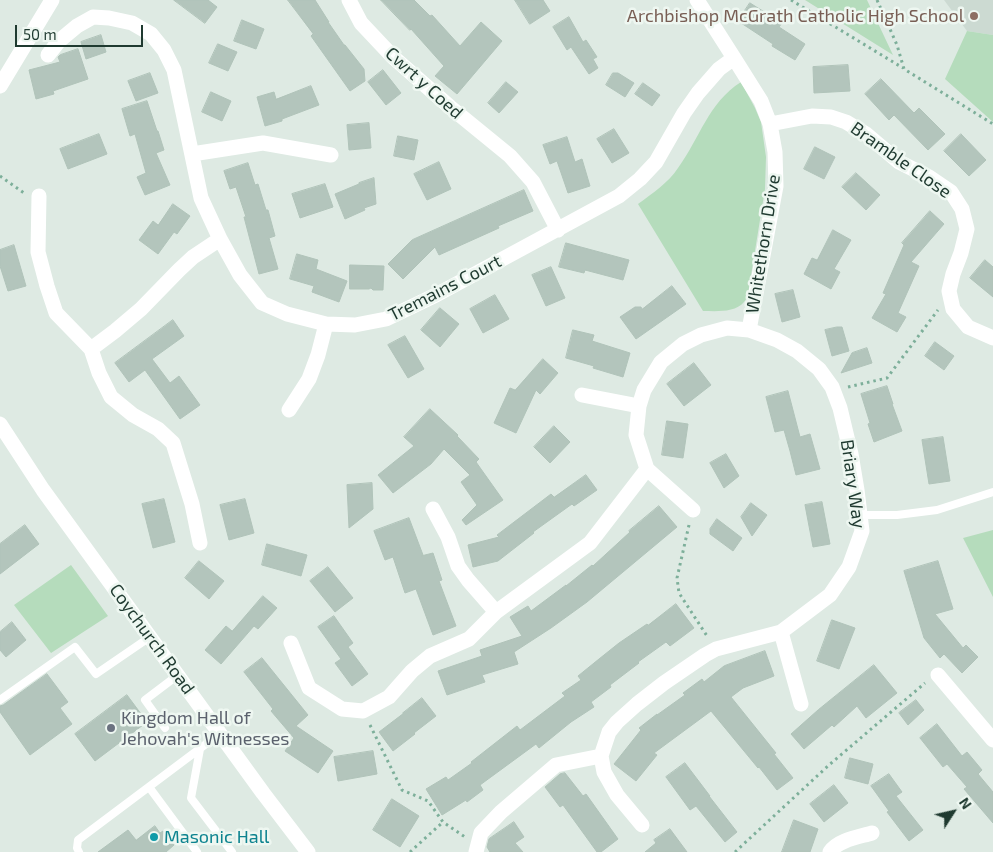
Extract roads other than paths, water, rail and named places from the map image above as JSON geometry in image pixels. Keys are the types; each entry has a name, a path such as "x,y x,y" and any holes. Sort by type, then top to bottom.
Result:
{"street":[{"path":"0,86 52,0"},
{"name":"Cwrt y Coed","path":"349,0 361,23 393,57 510,156 533,182 558,230"},
{"name":"Whitethorn Drive","path":"697,0 761,101 770,124 775,152 776,186 749,330"},
{"name":"Tremains Court","path":"48,55 59,41 77,26 92,17 109,18 132,23 151,34 164,50 174,70 201,198 220,239 240,275 262,303 286,314 326,324 355,324 386,319 436,295 619,196 640,179 656,162 684,113 698,93 719,70 734,58"},
{"name":"Bramble Close","path":"770,124 812,116 831,117 846,122 866,134 899,162 929,177 951,192 962,209 966,229 961,253 949,291 953,309 968,327 993,338"},
{"path":"192,154 263,143 331,155"},
{"path":"39,196 38,252 56,313 91,349 99,374 111,397 133,415 158,429 173,443 192,504 200,543"},
{"path":"91,349 141,309 193,258 220,239"},
{"path":"288,410 310,379 326,324"},
{"name":"Briary Way","path":"601,756 609,732 617,722 664,683 716,649 781,632 830,595 849,567 862,531 856,481 846,428 834,390 819,370 797,351 777,340 749,330 727,328 701,335 683,344 661,362 644,390 638,406 636,435 647,468"},
{"path":"582,395 638,406"},
{"name":"Coychurch Road","path":"0,424 43,490 308,852"},
{"path":"290,643 309,688 342,709 363,711 389,696 430,656 469,639 496,612 590,543 647,468 693,510"},
{"path":"432,509 448,536 458,566 496,612"},
{"path":"781,632 801,704"},
{"path":"938,675 993,740"},
{"path":"477,847 481,833 501,812 556,765 601,756 604,772 617,795 642,825"},
{"path":"830,852 833,848 844,842 872,833"}],"lane":[{"path":"860,515 897,515 937,510 993,492"},
{"path":"0,700 76,648 96,674 150,637"},
{"path":"165,728 145,700 178,675"},
{"path":"79,852 77,848 78,840 200,749 206,744 216,728"},
{"path":"200,749 191,798 232,852"},
{"path":"149,787 197,852"}],"place":[{"name":"Archbishop McGrath Catholic High School","path":"974,16"},
{"name":"Kingdom Hall of Jehovah's Witnesses","path":"111,728"},
{"name":"Masonic Hall","path":"154,837"}]}
